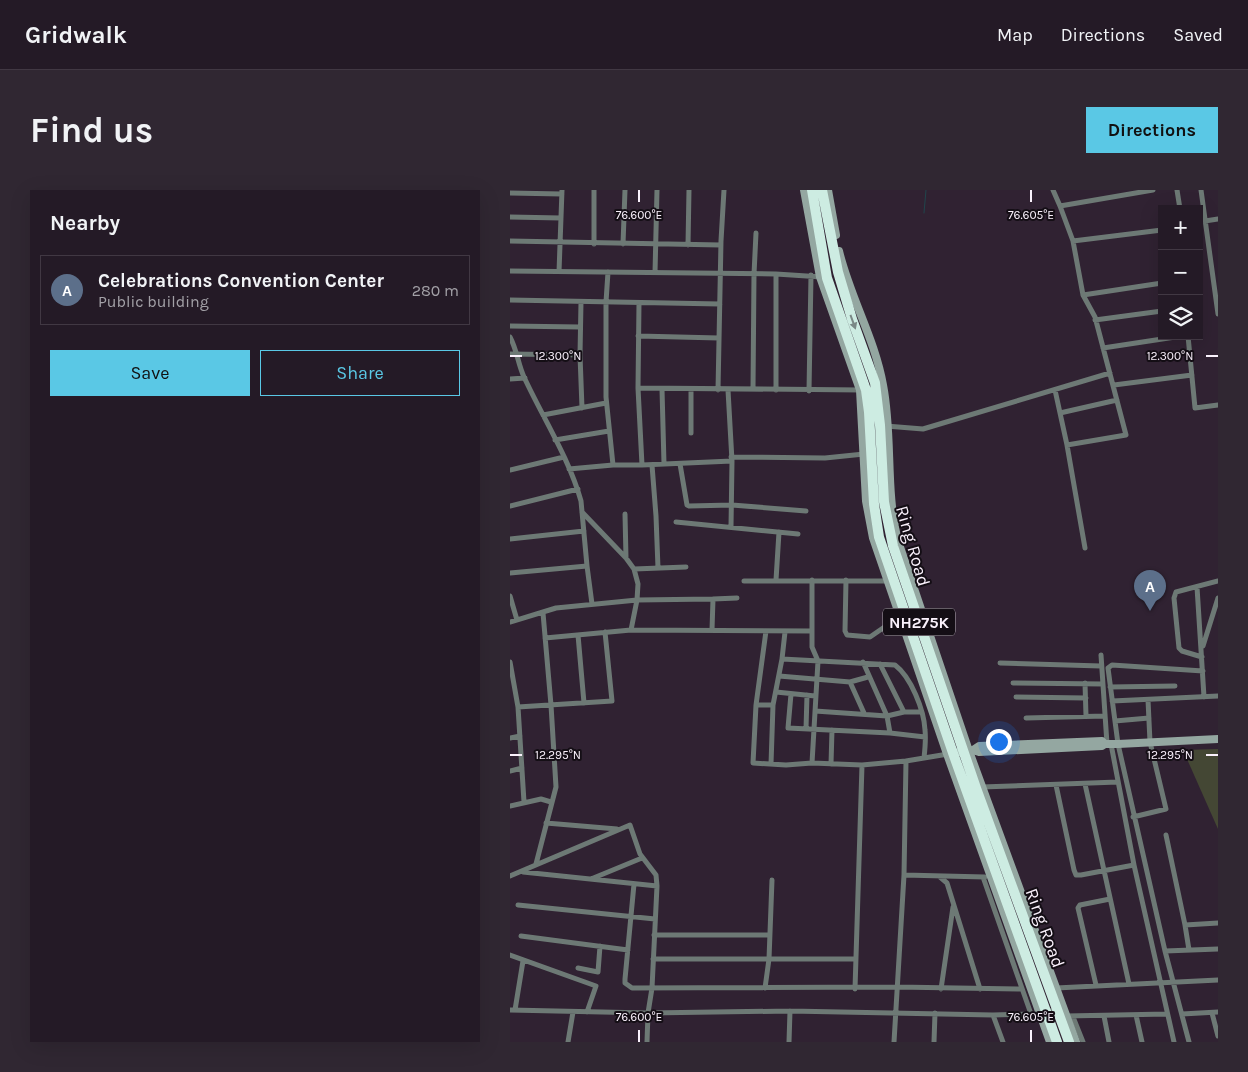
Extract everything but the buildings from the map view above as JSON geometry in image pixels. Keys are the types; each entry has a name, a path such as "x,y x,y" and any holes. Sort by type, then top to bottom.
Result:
{"highway":[{"name":"Ring Road","path":"812,190 824,278 869,412 877,529 1069,1042"},
{"name":"Ring Road","path":"822,190 838,272 852,319 875,383 883,425 884,502 889,532 961,752"},
{"name":"Ring Road","path":"1057,1014 1057,1042"}],"street":[{"path":"594,190 594,244"},
{"path":"623,244 624,190"},
{"path":"656,274 657,190"},
{"path":"688,245 689,190"},
{"path":"718,390 724,190"},
{"path":"510,271 776,274 810,275 824,278 804,190"},
{"path":"828,190 842,267 871,344 883,384 883,425 923,429 1110,373"},
{"path":"1053,190 1073,241 1084,294 1095,320 1126,435 1068,446"},
{"path":"1060,206 1153,190"},
{"path":"1177,190 1179,205"},
{"path":"1201,190 1216,280 1218,310"},
{"path":"510,193 562,192 560,272"},
{"path":"510,217 561,218"},
{"path":"1205,221 1218,219"},
{"path":"1073,241 1158,230"},
{"path":"752,389 756,233"},
{"path":"510,242 721,246"},
{"path":"608,272 606,302 606,403 613,465"},
{"path":"776,274 776,390"},
{"path":"809,391 810,275"},
{"path":"1084,294 1158,284"},
{"path":"510,300 720,304"},
{"path":"581,302 582,408"},
{"path":"639,303 638,388 642,465"},
{"path":"1095,320 1158,312"},
{"path":"510,326 580,327"},
{"path":"638,336 719,338"},
{"path":"510,337 524,378 578,489 581,501 592,604"},
{"path":"1103,348 1158,340"},
{"path":"1188,340 1195,408 1218,405"},
{"path":"510,354 580,355"},
{"path":"1114,385 1192,375"},
{"path":"510,379 524,378"},
{"path":"638,388 863,390 864,454 869,522 886,581 899,617 961,752 982,787 1056,988 1057,1014 1050,1042"},
{"path":"662,389 664,464"},
{"path":"691,389 691,433"},
{"path":"728,390 732,527"},
{"path":"1055,390 1068,446 1085,548"},
{"path":"1060,413 1117,400"},
{"path":"543,415 606,403"},
{"path":"555,440 609,431"},
{"path":"569,469 613,465 680,464 731,459 824,458 864,454"},
{"path":"510,470 564,457"},
{"path":"680,464 687,505 732,504 806,511"},
{"path":"652,465 658,568"},
{"path":"510,506 578,489"},
{"path":"582,512 626,558 634,569 638,584 631,630"},
{"path":"625,514 626,558"},
{"path":"676,522 798,534"},
{"path":"510,539 584,531"},
{"path":"776,580 779,532"},
{"path":"510,573 587,566"},
{"path":"634,569 686,567"},
{"path":"812,580 812,646 818,661 812,763"},
{"path":"846,580 845,630 847,635 870,637 899,617"},
{"path":"744,581 886,581"},
{"path":"1202,657 1182,651 1180,648 1174,598 1176,592 1218,581"},
{"path":"1197,587 1204,696"},
{"path":"510,596 518,620"},
{"path":"712,630 713,598"},
{"path":"510,622 556,608 592,604 637,600 737,598"},
{"path":"1202,649 1218,598"},
{"path":"536,864 556,787 543,613"},
{"path":"545,638 631,630 812,631"},
{"path":"766,631 756,705 753,763 862,764 906,761 961,752 1092,747 1110,744 1218,739"},
{"path":"510,703 551,705 612,701 605,632"},
{"path":"770,764 773,705 782,659 784,632"},
{"path":"578,635 584,703"},
{"path":"1101,655 1105,716 1110,744 1134,865 1174,1042"},
{"path":"782,659 895,665 908,679 921,712 926,729 924,758"},
{"path":"863,662 868,677 887,716 890,733"},
{"path":"880,664 904,712"},
{"path":"1000,664 1102,666"},
{"path":"510,665 518,704 524,802"},
{"path":"1189,1042 1165,951 1134,817 1110,744 1115,721 1108,668 1112,666 1203,671"},
{"path":"779,676 850,682 868,677"},
{"path":"850,682 864,713"},
{"path":"1013,683 1103,684"},
{"path":"1085,683 1086,716"},
{"path":"1110,687 1174,686"},
{"path":"776,692 816,696"},
{"path":"791,694 788,728 890,733 926,737"},
{"path":"806,729 807,695"},
{"path":"1112,701 1218,696"},
{"path":"1016,697 1086,698"},
{"path":"1134,817 1166,809 1150,742 1148,700"},
{"path":"756,705 773,705"},
{"path":"815,711 887,716 904,712 921,712"},
{"path":"1026,718 1105,716"},
{"path":"1115,721 1149,718"},
{"path":"831,764 832,730"},
{"path":"510,738 520,736"},
{"path":"961,752 987,877 1031,1014"},
{"path":"894,1042 904,875 906,761"},
{"path":"855,989 862,764"},
{"path":"510,771 522,768"},
{"path":"982,787 1118,782"},
{"path":"1085,784 1129,984"},
{"path":"1056,785 1075,873 1081,876 1134,865"},
{"path":"510,806 541,798 551,802"},
{"path":"546,823 620,829"},
{"path":"510,876 630,825 642,858 656,875 657,886 652,988 648,1013 647,1042"},
{"path":"1166,835 1189,950"},
{"path":"591,879 642,858"},
{"path":"523,872 657,886"},
{"path":"904,875 987,877"},
{"path":"940,877 946,883 980,989"},
{"path":"987,877 1057,1014 1076,1042"},
{"path":"765,988 769,959 772,880"},
{"path":"634,884 625,983 632,988 855,989 896,987 1022,990"},
{"path":"1096,985 1078,908 1080,905 1110,899"},
{"path":"518,905 655,919"},
{"path":"941,988 954,906"},
{"path":"1185,925 1218,924"},
{"path":"654,935 770,935"},
{"path":"521,936 628,950"},
{"path":"578,968 598,972 600,946"},
{"path":"1165,951 1218,949"},
{"path":"510,956 596,986 587,1012"},
{"path":"653,959 856,959"},
{"path":"524,961 513,1010 648,1013 790,1011 935,1012 993,1015 1057,1014 1104,1016 1167,1014"},
{"path":"1056,988 1218,980"},
{"path":"789,1042 790,1011"},
{"path":"568,1042 573,1012"},
{"path":"934,1042 935,1012"},
{"path":"1182,1014 1215,1013 1218,1034"},
{"path":"1057,1014 1083,1042"},
{"path":"993,1015 1003,1042"},
{"path":"1136,1015 1142,1042"},
{"path":"1104,1016 1109,1042"}],"green space":[{"path":"1218,749 1218,829 1183,750"}],"waterway":[{"path":"924,213 926,190"}],"place":[{"name":"Celebrations Convention Center","path":"1150,611"}]}
